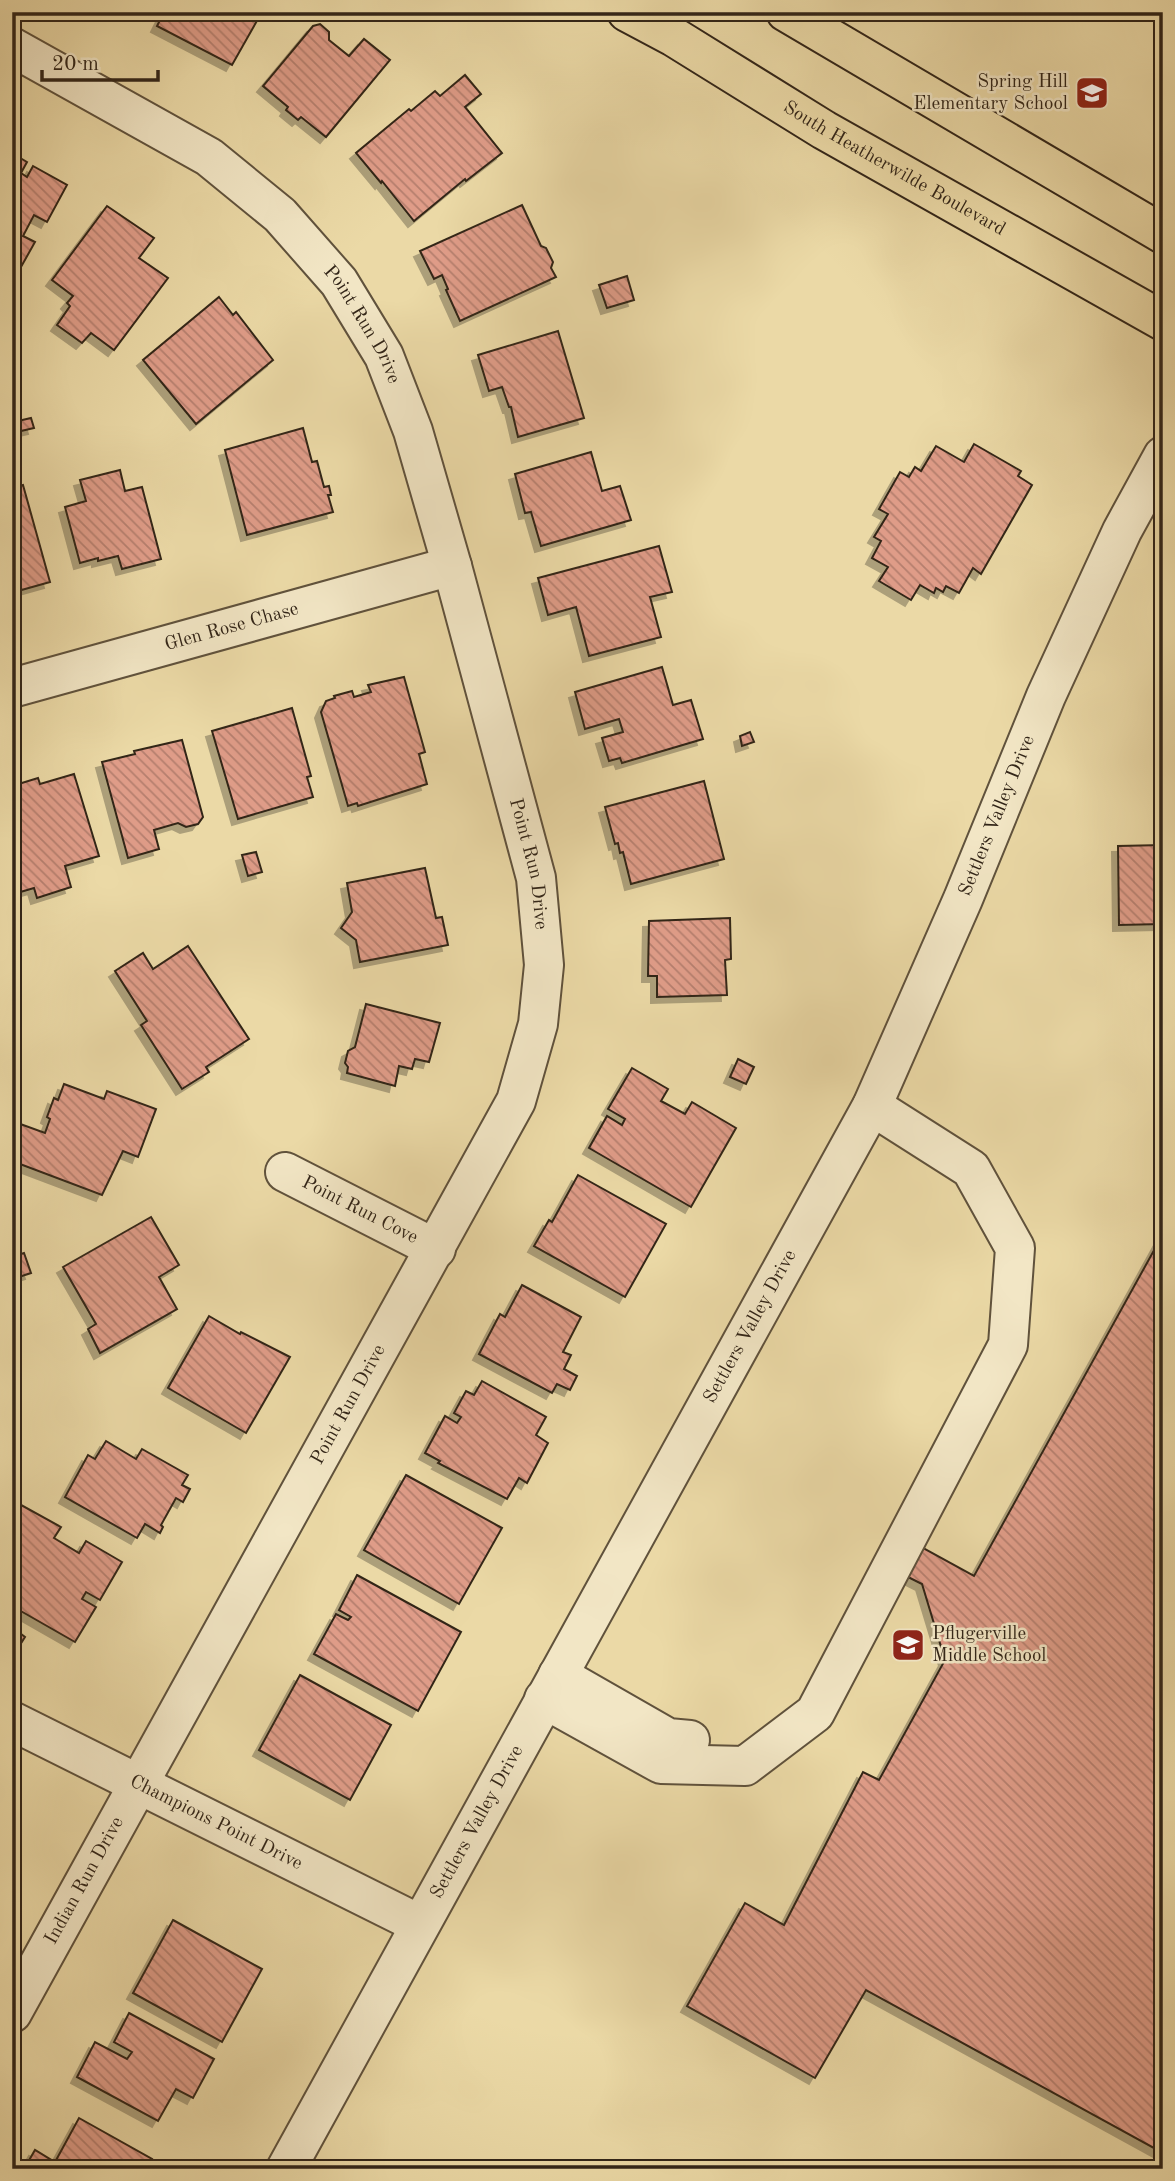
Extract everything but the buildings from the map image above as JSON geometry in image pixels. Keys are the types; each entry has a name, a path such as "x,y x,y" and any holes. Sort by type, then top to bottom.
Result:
{"main road":[{"name":"South Heatherwilde Boulevard","path":"627,12 681,25 824,130 1163,321"},
{"path":"786,12 1163,234"}],"street":[{"name":"Point Run Drive","path":"12,47 209,157 280,215 339,282 384,356 413,431 536,878 544,965 538,1024 516,1101 138,1785"},
{"name":"Settlers Valley Drive","path":"286,2169 865,1117 963,899 1046,696 1122,531 1163,456"},
{"name":"Glen Rose Chase","path":"12,688 452,566"},
{"path":"551,1687 661,1764 745,1766 814,1713 1008,1345 1015,1248 971,1169 865,1117"},
{"name":"Point Run Cove","path":"285,1172 436,1249"},
{"name":"Champions Point Drive","path":"12,1721 419,1924"},
{"name":"Indian Run Drive","path":"12,2013 138,1785"}],"place":[{"name":"Spring Hill Elementary School","path":"1092,93"},
{"name":"Pflugerville Middle School","path":"908,1645"}]}
